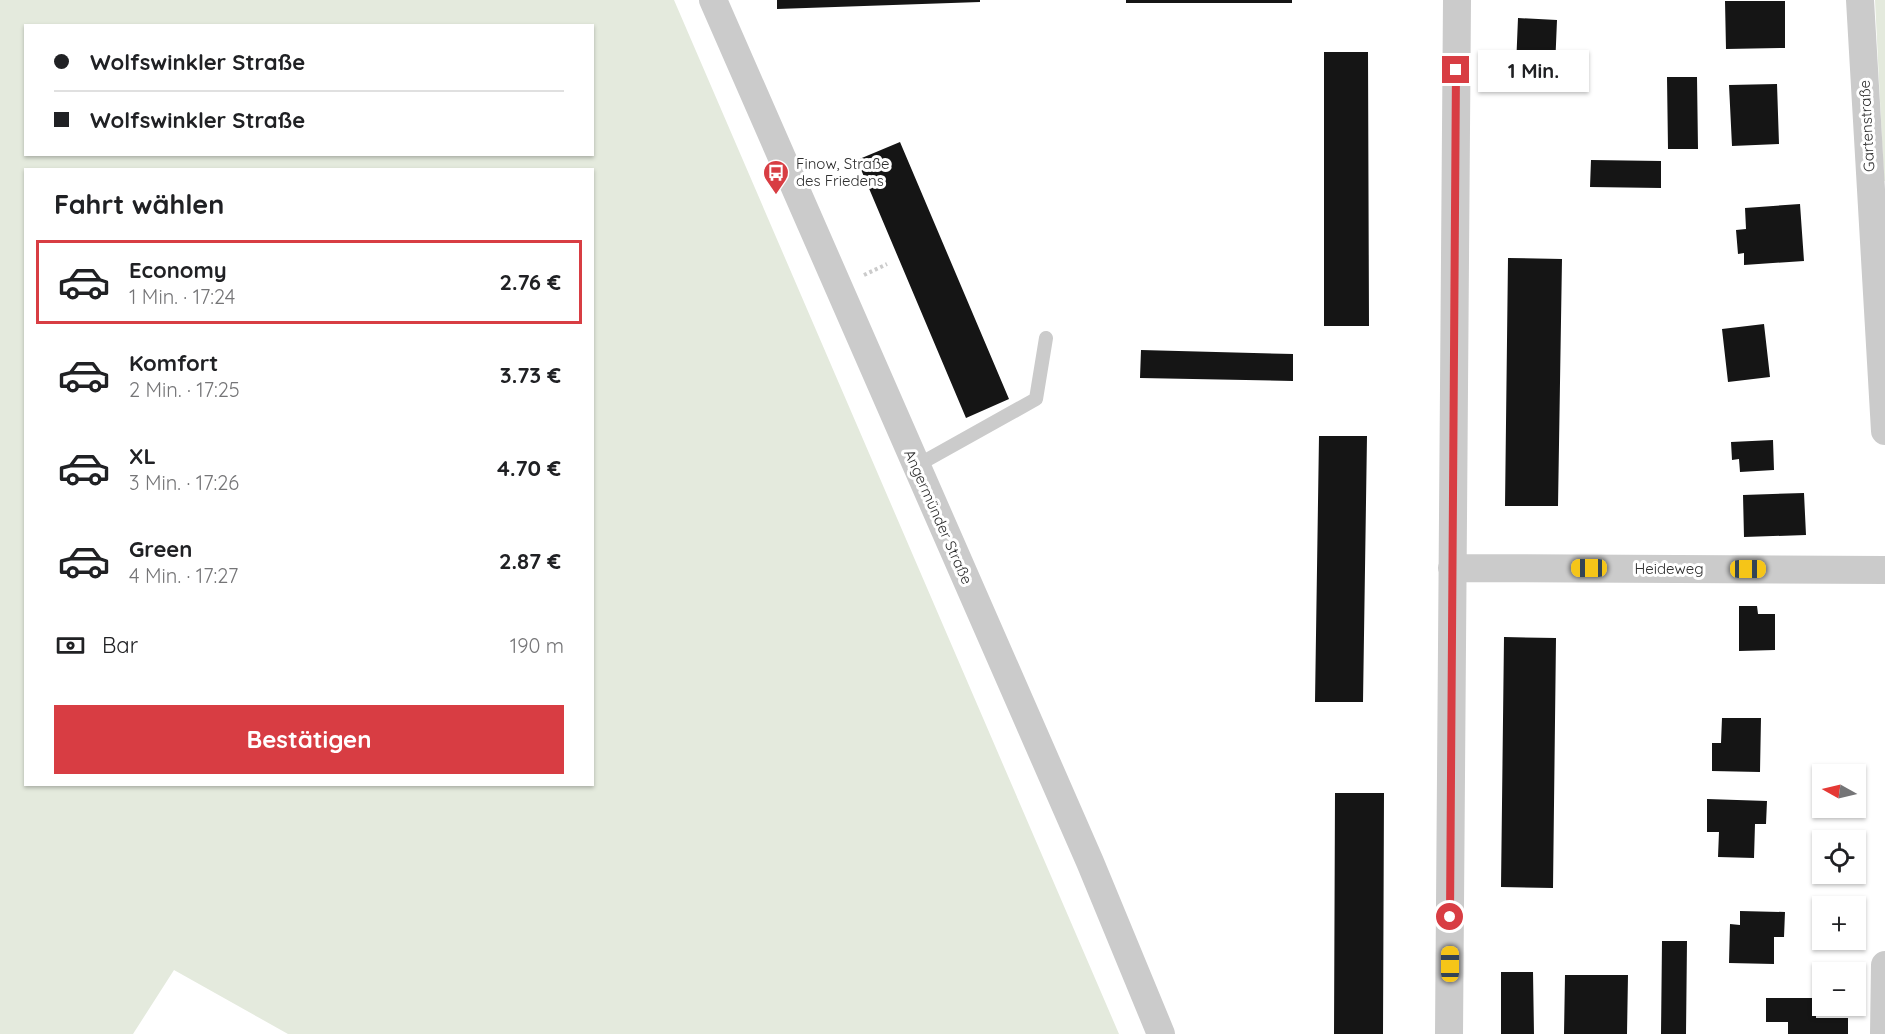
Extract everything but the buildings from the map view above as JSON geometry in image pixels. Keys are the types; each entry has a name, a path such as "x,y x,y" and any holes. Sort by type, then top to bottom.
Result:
{"street":[{"name":"Angermünder Straße","path":"713,0 1085,851 1161,1034"},
{"path":"1449,1034 1457,0"},
{"name":"Gartenstraße","path":"1860,0 1885,431"},
{"name":"Heideweg","path":"1452,568 1885,570"},
{"path":"1884,1034 1885,965"}],"lane":[{"path":"916,466 1036,399 1046,338"}],"path":[{"path":"855,279 887,264"}],"shaded area":[{"path":"0,0 674,0 1119,1034 288,1034 174,970 133,1034 0,1034"},
{"path":"1875,0 1885,0 1885,181 1884,181"}],"place":[{"name":"Finow, Straße des Friedens","path":"776,196"}],"route":[{"path":"1450,917 1456,70"}]}
